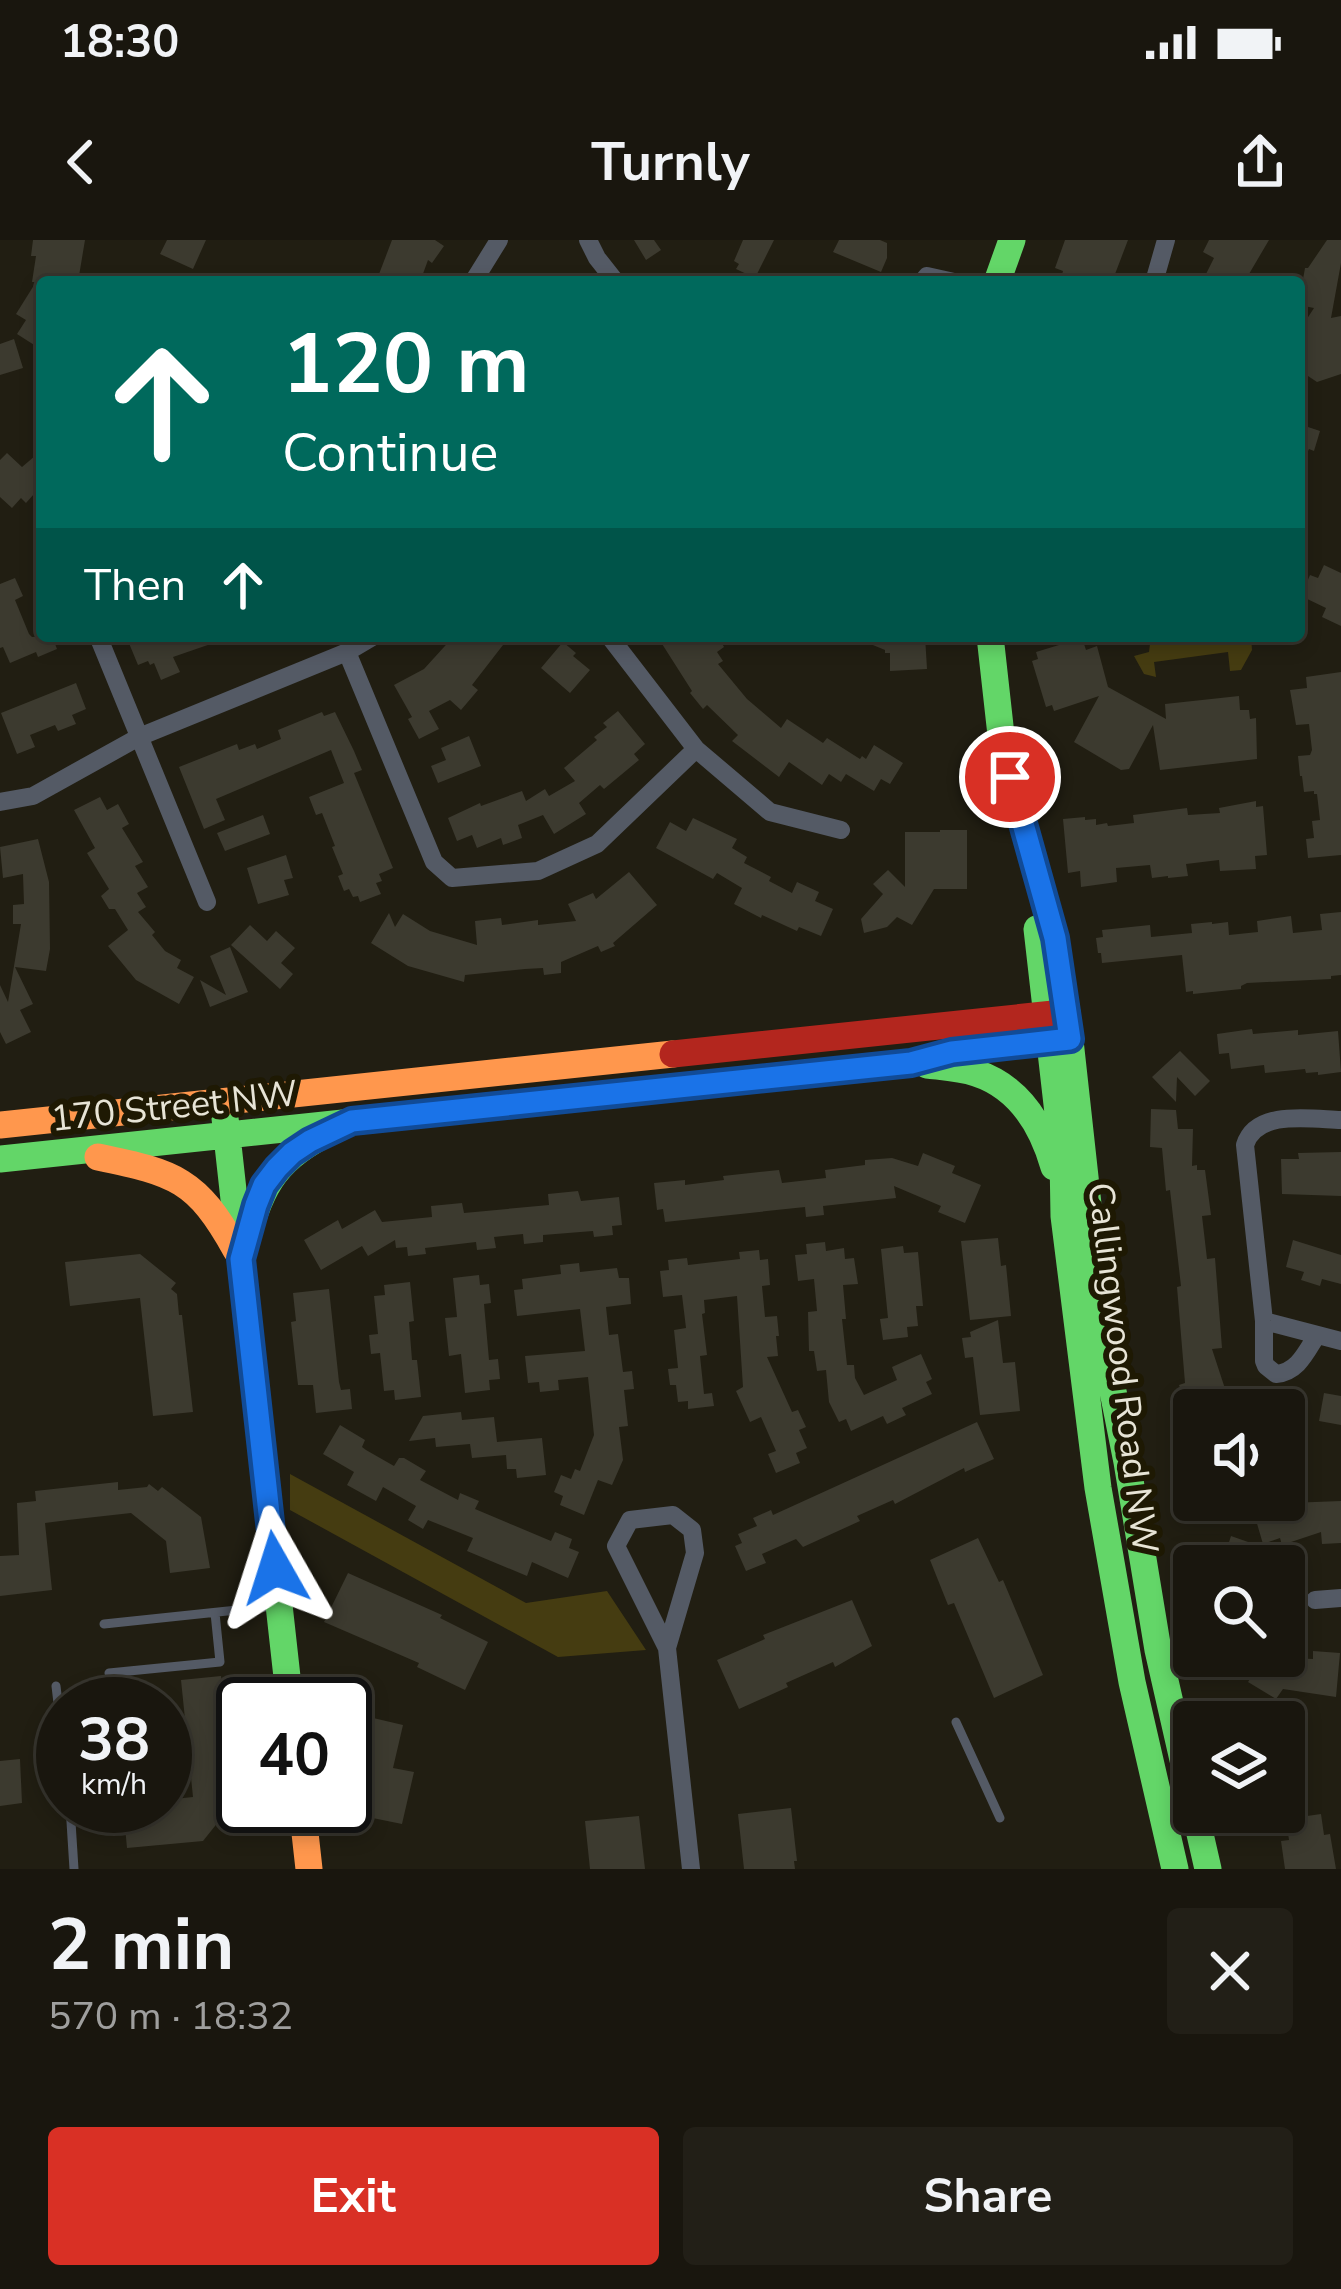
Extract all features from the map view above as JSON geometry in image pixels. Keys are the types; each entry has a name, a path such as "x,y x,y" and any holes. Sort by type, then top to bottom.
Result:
{"main road":[{"path":"999,276 1012,240"},
{"path":"991,642 1014,819 1058,1027"},
{"name":"170 Street NW","path":"0,1160 911,1063 1058,1027"},
{"name":"170 Street NW","path":"0,1126 1058,1027"},
{"name":"Callingwood Road NW","path":"1058,1027 1064,1216 1098,1488 1132,1682 1175,1869"},
{"name":"Callingwood Road NW","path":"1058,1027 1103,1341 1173,1717"},
{"path":"911,1063 975,1072 1014,1094 1036,1120 1053,1159 1064,1216"},
{"path":"223,1102 287,1677"},
{"path":"241,1259 256,1205 277,1168 310,1141 352,1121"},
{"path":"76,1151 178,1178 211,1207 241,1259"},
{"path":"305,1833 309,1869"},
{"name":"Callingwood Road NW","path":"1199,1833 1208,1869"}],"street":[{"path":"477,276 500,240"},
{"path":"588,240 611,276"},
{"path":"1156,276 1166,240"},
{"path":"100,642 207,902"},
{"path":"0,802 32,796 139,736 364,642"},
{"path":"614,642 696,749 770,812 841,830"},
{"path":"347,652 434,862 452,878 538,871 597,844 696,749"},
{"path":"1317,1335 1290,1372 1276,1374 1266,1366 1245,1153 1254,1128 1276,1120 1341,1120"},
{"path":"1264,1321 1341,1341"},
{"path":"667,1648 695,1553 692,1530 673,1515 630,1520 616,1546 667,1648 691,1869"},
{"path":"1315,1600 1341,1598"}],"lane":[{"path":"104,1624 279,1606"},
{"path":"109,1673 220,1662 214,1613"},
{"path":"956,1722 1000,1818"},
{"path":"72,1833 74,1869"}],"shaded area":[{"path":"1150,642 1251,642 1252,650 1241,670 1230,671 1228,652 1154,662 1156,677 1144,674 1134,656 1149,652"},
{"path":"290,1474 526,1603 607,1591 646,1650 558,1657 290,1510"}],"building":[{"path":"33,240 85,240 79,276 36,276 32,282 36,256 31,256"},
{"path":"167,240 206,240 193,269 160,254"},
{"path":"392,240 435,240 444,246 432,263 428,260 422,276 378,276"},
{"path":"634,240 654,240 661,250 646,260"},
{"path":"743,240 774,240 756,276 736,269 739,264 734,261"},
{"path":"839,240 887,243 881,272 833,252"},
{"path":"1065,240 1128,240 1114,276 1062,276 1063,271 1055,268"},
{"path":"1209,240 1269,240 1249,274 1205,276 1214,258 1203,252"},
{"path":"1327,240 1341,240 1331,318 1341,316 1341,374 1317,382 1305,374 1305,322 1314,308 1305,306 1304,276"},
{"path":"36,282 36,346 17,334 26,320 16,314"},
{"path":"14,339 23,368 0,375 0,344"},
{"path":"1305,426 1320,431 1314,451 1309,449 1305,457"},
{"path":"7,453 22,467 36,455 36,492 26,503 21,498 12,508 0,497 0,460"},
{"path":"1324,565 1341,573 1341,626 1322,617 1326,608 1305,598 1310,575 1318,578"},
{"path":"15,578 23,596 15,600 29,634 36,642 54,642 57,649 10,663 0,648 0,584"},
{"path":"128,642 216,642 173,657 180,672 161,680 154,663 138,665"},
{"path":"449,642 505,642 472,685 478,690 461,710 450,700 429,711 439,729 419,739 394,685 424,669"},
{"path":"563,642 590,670 570,693 541,668"},
{"path":"661,642 721,642 724,647 717,652 723,661 718,664 747,699 781,728 787,719 823,743 827,738 860,759 866,759 874,745 903,763 890,784 881,779 874,791 846,774 841,782 829,774 822,785 789,762 779,777 732,741 738,735 707,705 703,709"},
{"path":"866,642 925,642 927,669 890,671 890,653"},
{"path":"1069,642 1083,642 1086,650 1097,646 1108,687 1166,719 1165,704 1239,696 1240,710 1249,710 1250,719 1256,718 1257,759 1160,770 1153,725 1129,769 1121,770 1074,742 1099,696 1054,711 1052,705 1046,707 1032,661 1038,659 1036,652"},
{"path":"1341,672 1341,855 1308,858 1306,839 1314,838 1312,821 1320,820 1317,794 1304,792 1300,776 1298,756 1310,755 1312,750 1309,724 1296,725 1290,690 1307,688 1306,677"},
{"path":"76,683 86,709 72,715 76,724 58,731 55,725 30,735 35,747 17,754 1,713"},
{"path":"618,711 645,744 634,754 639,760 579,803 586,814 554,834 543,815 518,825 522,838 503,845 501,838 477,848 472,835 457,841 448,818 522,791 526,801 545,789 549,796 575,781 564,768 597,740 594,737 607,727 603,723"},
{"path":"322,712 324,716 335,712 354,751 362,770 354,773 393,868 379,874 382,881 376,883 381,894 360,902 349,889 344,891 335,846 322,813 316,815 309,797 344,783 331,750 216,799 225,820 204,829 179,767 237,744 239,750 255,744 257,749 281,739 278,730"},
{"path":"469,736 481,766 438,783 431,766 446,760 441,748"},
{"path":"100,797 107,810 118,804 129,824 122,828 143,862 135,866 148,887 137,893 146,907 138,912 165,951 181,960 177,968 194,977 179,1004 136,980 108,946 128,930 101,896 109,889 87,853 95,848 74,810"},
{"path":"1256,801 1256,807 1263,806 1267,855 1255,856 1256,869 1220,871 1219,860 1186,864 1188,876 1152,878 1150,865 1116,868 1117,882 1081,887 1080,871 1068,873 1063,819 1085,817 1108,826 1134,823 1133,815 1187,808 1188,815 1220,813 1219,808"},
{"path":"263,815 270,834 225,851 217,833"},
{"path":"693,818 737,839 732,848 747,857 744,863 771,877 769,881 792,893 797,882 819,892 815,901 833,909 821,936 761,918 734,904 742,888 717,873 713,879 656,848 670,822 686,831"},
{"path":"967,830 967,889 934,889 912,925 897,917 887,927 864,933 861,919 883,894 873,884 888,870 905,887 905,832"},
{"path":"38,839 49,882 50,949 46,971 15,967 33,1004 20,1010 31,1032 6,1044 0,1032 0,985 8,1002 21,924 13,924 13,905 24,904 23,874 3,878 0,847"},
{"path":"286,855 293,878 284,880 289,895 258,904 247,868"},
{"path":"629,872 657,905 615,946 601,952 598,946 561,962 561,973 544,975 543,968 525,969 465,975 464,982 408,966 371,943 389,913 395,927 403,914 430,931 477,945 475,921 501,918 502,925 538,920 538,925 576,921 568,904 593,893 596,899"},
{"path":"1341,912 1341,975 1331,979 1247,983 1241,989 1193,994 1186,992 1182,955 1102,963 1098,953 1096,938 1103,937 1102,930 1150,925 1151,937 1192,933 1191,924 1228,922 1229,935 1258,932 1257,921 1291,916 1293,933 1322,930 1320,914"},
{"path":"250,925 267,941 276,931 295,948 281,963 293,974 280,989 231,945"},
{"path":"230,947 248,992 210,1007 200,980 226,995 210,956"},
{"path":"1252,1029 1253,1034 1338,1031 1341,1072 1265,1073 1264,1065 1231,1069 1229,1053 1219,1054 1217,1034"},
{"path":"1180,1051 1210,1081 1195,1096 1177,1077 1176,1102 1152,1077"},
{"path":"1151,1109 1176,1110 1178,1129 1193,1129 1192,1166 1205,1170 1211,1215 1202,1216 1207,1259 1215,1258 1222,1348 1212,1349 1225,1389 1180,1389 1179,1385 1185,1383 1177,1287 1181,1286 1170,1190 1166,1191 1162,1148 1150,1147"},
{"path":"1341,1152 1341,1196 1282,1194 1281,1159 1299,1159 1298,1153"},
{"path":"923,1153 955,1166 952,1173 981,1185 965,1223 938,1212 941,1206 894,1186 896,1198 823,1206 824,1215 806,1217 805,1207 665,1222 663,1209 657,1210 654,1183 685,1180 685,1185 779,1170 782,1183 826,1178 825,1170 865,1165 865,1160 892,1158 918,1166"},
{"path":"578,1191 581,1201 619,1197 622,1225 612,1226 613,1235 594,1237 593,1231 543,1235 543,1242 524,1244 523,1234 494,1237 496,1248 477,1250 476,1242 425,1248 426,1254 408,1256 407,1247 396,1248 395,1240 368,1256 362,1246 321,1270 304,1240 338,1220 342,1229 375,1210 382,1222 432,1217 431,1206 462,1203 464,1213 549,1205 548,1194"},
{"path":"998,1238 1011,1316 970,1320 961,1241"},
{"path":"1293,1240 1341,1255 1341,1284 1322,1279 1320,1286 1301,1280 1304,1272 1286,1267"},
{"path":"825,1242 826,1251 844,1248 845,1259 854,1258 858,1284 843,1285 846,1319 842,1319 847,1365 854,1365 864,1395 897,1380 892,1367 921,1354 932,1379 926,1382 932,1394 902,1408 906,1415 887,1424 883,1416 851,1431 846,1419 839,1422 829,1402 826,1370 817,1371 814,1351 809,1351 808,1312 817,1311 814,1279 798,1281 795,1255 807,1254 806,1244"},
{"path":"903,1246 904,1253 918,1252 923,1306 916,1306 918,1326 907,1327 908,1337 883,1340 880,1319 888,1318 881,1249"},
{"path":"759,1250 760,1260 768,1259 770,1285 762,1286 765,1317 777,1316 779,1336 778,1356 767,1357 792,1412 798,1410 806,1427 799,1430 807,1448 796,1453 800,1463 776,1473 768,1454 776,1451 761,1417 750,1422 736,1391 743,1387 737,1296 704,1300 707,1355 700,1356 704,1394 712,1393 714,1406 688,1409 688,1401 678,1402 668,1369 678,1368 674,1330 686,1328 682,1295 663,1297 660,1271 669,1270 668,1260 687,1258 688,1265 740,1259 739,1252"},
{"path":"140,1254 176,1283 171,1289 182,1315 193,1412 153,1416 140,1298 70,1306 65,1262"},
{"path":"579,1263 580,1272 617,1268 619,1278 629,1278 631,1304 606,1307 609,1335 618,1334 623,1372 632,1371 634,1389 624,1390 628,1426 619,1427 623,1460 612,1485 598,1480 584,1515 560,1505 563,1496 554,1492 561,1475 571,1479 575,1469 580,1471 594,1435 588,1377 558,1380 559,1390 540,1392 539,1382 528,1383 525,1356 585,1351 580,1309 517,1316 514,1290 523,1289 522,1279 561,1274 560,1265"},
{"path":"479,1275 480,1285 489,1284 491,1303 484,1304 489,1360 498,1359 500,1379 489,1380 490,1390 465,1393 461,1354 449,1356 445,1318 457,1317 453,1278"},
{"path":"410,1282 412,1360 417,1360 421,1397 395,1400 394,1390 384,1391 380,1353 371,1354 369,1335 378,1334 374,1296 385,1295 384,1285"},
{"path":"329,1289 339,1382 341,1390 350,1389 352,1409 316,1413 313,1385 298,1385 293,1293"},
{"path":"998,1320 1003,1363 1015,1362 1020,1411 980,1415 973,1357 965,1358 962,1338"},
{"path":"1324,1393 1341,1396 1341,1425 1319,1421"},
{"path":"461,1412 462,1420 494,1417 497,1442 542,1438 546,1475 517,1478 516,1469 507,1469 506,1455 472,1458 470,1444 436,1447 435,1438 409,1441 423,1416"},
{"path":"977,1422 994,1459 857,1516 860,1521 803,1547 796,1539 762,1554 766,1563 746,1571 735,1546 742,1543 738,1534 757,1526 753,1518 771,1510 773,1515"},
{"path":"340,1425 365,1440 362,1447 394,1466 404,1458 426,1471 420,1480 458,1500 460,1493 479,1501 475,1509 551,1541 555,1532 572,1539 569,1548 579,1552 568,1578 532,1562 527,1576 467,1551 473,1538 428,1520 423,1529 408,1520 416,1506 383,1487 376,1501 347,1485 354,1472 323,1454"},
{"path":"118,1482 118,1490 149,1484 158,1491 162,1487 201,1517 210,1568 170,1573 166,1541 131,1513 45,1523 52,1590 0,1596 0,1556 19,1555 17,1503 36,1501 35,1491"},
{"path":"1341,1501 1341,1543 1322,1544 1321,1532 1282,1545 1280,1538 1263,1544 1256,1521 1305,1521 1305,1502"},
{"path":"1231,1536 1257,1545 1228,1545"},
{"path":"978,1538 999,1582 1003,1580 1043,1675 994,1698 954,1603 948,1605 930,1560"},
{"path":"348,1573 442,1615 440,1618 488,1642 465,1690 417,1667 419,1663 324,1622"},
{"path":"852,1600 872,1646 739,1709 717,1660 765,1639 763,1635"},
{"path":"1313,1651 1340,1653 1336,1697 1283,1689 1276,1699 1248,1682 1251,1677 1305,1677 1305,1659 1313,1659"},
{"path":"221,1676 216,1677 216,1825 203,1841 127,1848 126,1833 192,1833 192,1679"},
{"path":"372,1718 403,1725 393,1768 414,1772 402,1824 372,1818"},
{"path":"20,1759 22,1803 0,1806 0,1761"},
{"path":"791,1808 795,1869 744,1869 738,1814"},
{"path":"1321,1814 1336,1869 1285,1869 1281,1841 1289,1840 1288,1833 1305,1833 1305,1816"},
{"path":"639,1816 645,1869 590,1869 585,1821"}],"traffic: fast":[{"path":"999,276 1012,240"},
{"path":"991,642 1010,777 1055,938 1103,1341 1173,1716"},
{"path":"1037,929 1063,1157 1064,1216 1098,1488 1132,1682 1175,1869"},
{"path":"0,1159 911,1063 952,1052 1065,1040"},
{"path":"927,1065 976,1073 1005,1088 1035,1122 1054,1167"},
{"path":"225,1118 287,1677"},
{"path":"245,1243 275,1174 299,1151 335,1129"},
{"path":"1200,1833 1208,1869"}],"traffic: slow":[{"path":"0,1125 673,1054"},
{"path":"98,1157 147,1168 181,1183 209,1208 236,1250"},
{"path":"305,1833 309,1869"}],"traffic: jam":[{"path":"673,1054 1063,1013"}],"route":[{"path":"275,1568 241,1259 256,1205 277,1168 310,1141 352,1121 911,1063 952,1052 1070,1039 1055,938 1010,777"}]}
